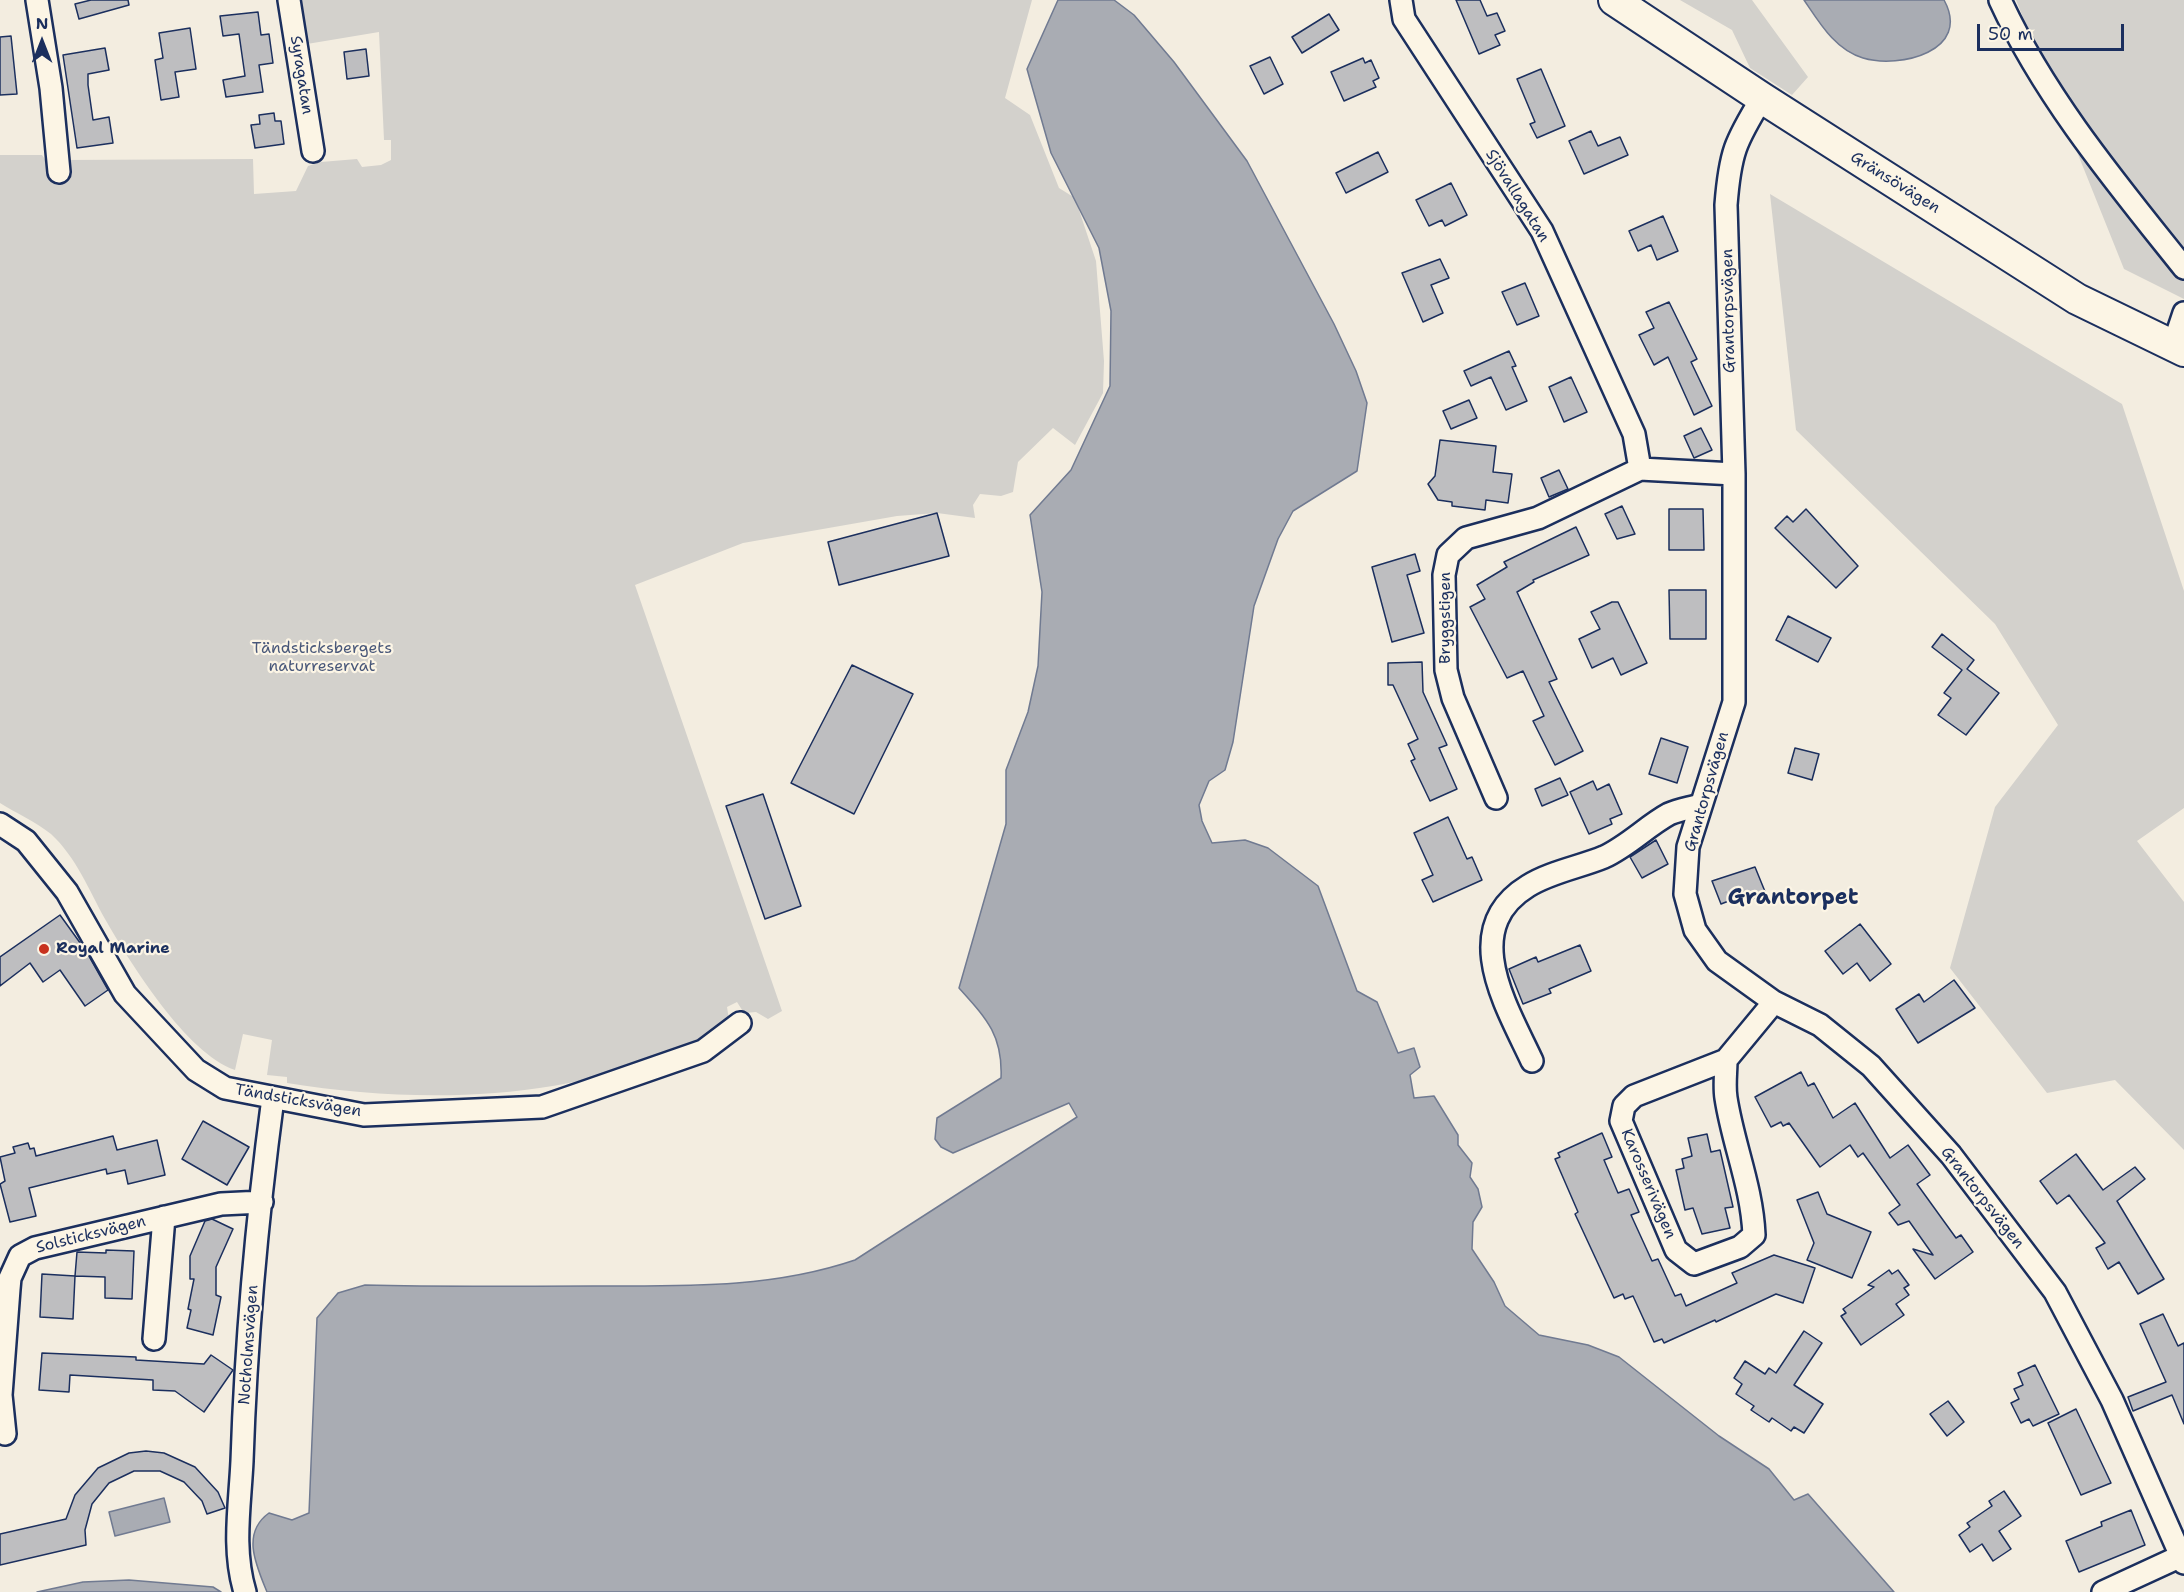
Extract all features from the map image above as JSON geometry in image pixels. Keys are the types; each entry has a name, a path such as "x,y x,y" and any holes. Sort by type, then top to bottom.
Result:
{"street":[{"path":"37,0 51,88 59,172"},
{"name":"Syragatan","path":"290,0 313,151"},
{"name":"Sjövallagatan","path":"1401,0 1404,19 1542,231 1634,434 1640,469"},
{"name":"Gränsövägen","path":"1614,0 1762,98 2077,299 2178,349"},
{"path":"2000,0 2022,47 2116,183 2184,268"},
{"name":"Grantorpsvägen","path":"1762,98 1737,139 1729,166 1726,205 1734,474 1734,702 1688,847 1685,894 1695,930 1717,960 1774,1002 1820,1025 1871,1066 1951,1155 2055,1292 2112,1400 2183,1559"},
{"path":"2178,349 2184,313"},
{"name":"Bryggstigen","path":"1496,798 1453,698 1446,670 1444,575 1448,555 1466,538 1538,518 1640,469 1734,474"},
{"path":"1532,1061 1494,980 1491,958 1494,929 1509,899 1530,885 1606,856 1670,814 1700,805"},
{"name":"Tändsticksvägen","path":"0,824 26,841 67,892 125,993 196,1070 225,1088 364,1115 542,1107 703,1051 740,1023"},
{"name":"Karosserivägen","path":"1726,1060 1725,1096 1743,1163 1753,1212 1754,1235 1740,1247 1694,1264 1676,1250 1643,1176 1622,1121 1624,1106 1634,1096 1726,1060 1774,1002"},
{"name":"Notholmsvägen","path":"245,1592 241,1578 237,1530 262,1202 273,1098"},
{"name":"Solsticksvägen","path":"5,1434 1,1395 6,1324 10,1278 20,1256 35,1248 221,1204 262,1202"},
{"name":"Solsticksvägen","path":"154,1339 164,1217"},
{"path":"2103,1592 2183,1559"}],"green space":[{"name":"Tändsticksbergets naturreservat","path":"298,0 1032,0 1005,98 1030,115 1059,188 1075,198 1096,261 1104,361 1103,393 1075,445 1053,428 1018,462 1013,492 1001,496 980,494 973,505 975,518 937,513 897,516 743,543 635,585 782,1011 768,1019 756,1012 744,1013 737,1002 727,1007 729,1020 726,1026 669,1054 623,1070 576,1082 528,1090 480,1094 383,1094 287,1083 287,1077 267,1075 272,1040 243,1034 235,1070 216,1060 198,1046 161,1005 129,959 75,863 60,843 45,830 0,803 0,155 42,155 51,168 65,160 253,159 254,194 296,191 308,166 321,162 357,159 362,167 381,165 391,160 391,140 384,140 379,32 307,44"},
{"path":"1680,0 1752,0 1808,77 1792,95 1750,68 1732,30"},
{"path":"2016,0 2184,0 2184,299 2124,269"},
{"path":"1770,194 2122,404 2184,591 2184,808 2137,841 2184,902 2184,1150 2115,1080 2047,1093 1950,968 1995,807 2058,725 1995,624 1796,430"}],"shaded area":[{"path":"1058,0 1114,0 1134,15 1174,62 1247,161 1334,324 1356,371 1367,403 1357,471 1293,511 1278,539 1254,606 1233,742 1225,770 1209,781 1199,805 1202,821 1212,843 1245,840 1268,848 1318,886 1357,991 1377,1002 1398,1053 1414,1048 1420,1067 1410,1075 1414,1098 1434,1096 1458,1135 1458,1145 1472,1163 1470,1177 1478,1189 1482,1207 1473,1222 1472,1249 1494,1282 1505,1306 1539,1335 1588,1345 1619,1357 1719,1436 1769,1469 1794,1500 1808,1494 1894,1592 267,1592 253,1550 255,1530 260,1521 269,1513 292,1520 309,1513 317,1318 338,1293 365,1285 660,1286 726,1284 791,1276 823,1269 855,1260 1077,1117 1069,1103 953,1153 941,1147 935,1139 937,1118 1001,1078 999,1050 991,1028 959,988 1006,824 1006,770 1028,712 1038,666 1042,592 1030,515 1071,470 1110,386 1111,311 1099,248 1051,153 1027,69"},
{"path":"1804,0 1944,0 1950,18 1948,32 1940,44 1912,58 1878,61 1863,58 1844,49 1836,42"},
{"path":"164,1498 170,1522 115,1536 109,1512"},
{"path":"129,1580 213,1587 221,1592 37,1592 83,1582"}],"building":[{"path":"91,0 128,0 129,5 79,19 75,4"},
{"path":"1456,0 1480,0 1487,16 1497,13 1505,31 1495,35 1500,45 1479,54"},
{"path":"258,12 261,35 269,34 273,63 259,65 263,92 226,97 223,80 245,76 239,34 223,36 220,16"},
{"path":"1329,14 1339,30 1302,53 1292,37"},
{"path":"190,28 196,69 175,72 179,97 161,100 155,60 163,58 159,33"},
{"path":"11,36 17,94 0,95 0,37"},
{"path":"105,48 109,70 88,74 88,85 93,120 109,117 113,143 77,148 63,55"},
{"path":"366,49 369,76 347,79 344,52"},
{"path":"1270,57 1283,84 1264,94 1250,66"},
{"path":"1363,58 1365,63 1371,60 1379,78 1373,81 1376,87 1344,101 1331,72"},
{"path":"1541,69 1565,126 1537,138 1530,124 1535,122 1517,79"},
{"path":"274,113 275,121 281,121 284,144 255,148 251,125 260,124 259,115"},
{"path":"1591,131 1598,146 1620,137 1628,155 1584,174 1569,141"},
{"path":"1378,152 1388,172 1346,193 1336,173"},
{"path":"1451,183 1467,215 1445,226 1442,220 1429,226 1416,200"},
{"path":"1663,216 1678,251 1657,260 1651,245 1638,251 1629,231"},
{"path":"1440,259 1449,278 1431,285 1443,313 1423,322 1402,273"},
{"path":"1525,283 1539,316 1517,325 1502,292"},
{"path":"1669,302 1697,359 1691,362 1712,406 1694,415 1668,357 1654,365 1639,335 1654,328 1646,312"},
{"path":"1509,351 1516,366 1512,367 1527,401 1506,410 1491,377 1471,386 1464,371"},
{"path":"1571,377 1587,412 1564,422 1549,387"},
{"path":"1469,400 1477,418 1451,429 1443,411"},
{"path":"1701,428 1712,450 1694,458 1684,436"},
{"path":"1440,440 1496,446 1493,472 1512,474 1508,503 1486,500 1485,510 1452,506 1452,502 1438,500 1428,484 1435,476"},
{"path":"1559,470 1568,489 1549,497 1541,478"},
{"path":"1622,506 1635,534 1617,539 1605,514"},
{"path":"1669,509 1703,509 1704,550 1669,550"},
{"path":"1806,509 1858,566 1836,588 1775,528 1787,516 1793,522"},
{"path":"937,513 949,556 839,585 828,542"},
{"path":"1576,527 1589,555 1533,580 1534,582 1517,592 1557,679 1549,682 1583,751 1555,765 1533,721 1544,716 1523,671 1507,678 1470,607 1485,599 1477,585 1507,567 1504,562"},
{"path":"1415,554 1420,571 1407,575 1424,633 1392,642 1372,567"},
{"path":"1669,590 1706,590 1706,639 1670,639"},
{"path":"1612,602 1618,602 1647,663 1621,675 1613,658 1592,668 1579,639 1600,629 1591,612"},
{"path":"1788,616 1831,638 1818,662 1776,640"},
{"path":"1942,634 1974,660 1967,669 1999,693 1966,735 1938,715 1951,698 1944,693 1962,670 1932,647"},
{"path":"1422,662 1423,692 1447,745 1439,748 1457,789 1430,801 1411,761 1415,759 1408,744 1418,739 1393,685 1388,685 1388,663"},
{"path":"852,665 913,694 854,814 791,783"},
{"path":"1661,738 1688,747 1677,783 1649,774"},
{"path":"1795,748 1819,754 1812,780 1788,773"},
{"path":"1560,778 1568,795 1542,806 1535,789"},
{"path":"1593,781 1597,790 1609,784 1622,814 1610,819 1612,824 1589,834 1570,792"},
{"path":"763,794 801,906 765,919 726,806"},
{"path":"1448,817 1467,859 1472,857 1482,880 1433,902 1422,880 1433,875 1414,833"},
{"path":"1656,840 1668,864 1642,878 1630,857"},
{"path":"1755,867 1766,894 1746,901 1744,895 1721,904 1712,881"},
{"path":"60,915 86,951 108,990 85,1006 60,970 43,982 30,963 0,986 0,957"},
{"path":"1860,924 1891,964 1870,981 1857,963 1843,974 1825,951"},
{"path":"1580,945 1591,971 1549,989 1551,993 1523,1004 1509,969 1536,957 1538,962"},
{"path":"1954,980 1975,1008 1918,1043 1896,1009 1919,994 1924,1002"},
{"path":"1801,1072 1808,1086 1814,1083 1833,1118 1855,1103 1890,1158 1908,1145 1930,1175 1917,1184 1956,1238 1961,1235 1973,1252 1935,1279 1913,1249 1933,1255 1909,1221 1898,1225 1889,1213 1900,1205 1863,1153 1858,1157 1850,1145 1820,1167 1789,1123 1783,1126 1781,1122 1771,1127 1755,1097"},
{"path":"203,1121 249,1147 227,1185 182,1159"},
{"path":"1602,1133 1612,1157 1604,1160 1618,1193 1629,1189 1639,1212 1631,1215 1652,1261 1658,1259 1675,1296 1681,1294 1686,1306 1737,1283 1732,1273 1774,1255 1815,1268 1803,1303 1776,1294 1664,1343 1662,1339 1654,1342 1633,1296 1625,1299 1623,1294 1614,1298 1575,1214 1578,1212 1555,1159 1560,1157 1558,1153"},
{"path":"1707,1134 1711,1152 1720,1150 1733,1207 1725,1208 1730,1228 1702,1234 1693,1208 1685,1210 1676,1170 1684,1168 1682,1159 1692,1156 1688,1138"},
{"path":"113,1136 117,1150 157,1140 165,1175 128,1184 125,1170 107,1174 106,1169 29,1188 36,1216 10,1222 0,1184 5,1181 0,1157 15,1153 13,1147 28,1143 30,1149 34,1148 36,1156"},
{"path":"2076,1154 2103,1190 2135,1167 2145,1179 2117,1201 2164,1279 2138,1294 2119,1262 2108,1269 2096,1248 2105,1243 2069,1195 2057,1204 2040,1181"},
{"path":"1818,1192 1827,1214 1871,1232 1852,1278 1807,1260 1814,1243 1797,1200"},
{"path":"212,1219 233,1229 216,1267 216,1295 221,1297 213,1335 187,1328 194,1279 190,1279 190,1256 205,1221"},
{"path":"106,1250 134,1251 132,1299 105,1298 105,1277 75,1276 77,1252 106,1253"},
{"path":"1889,1270 1892,1274 1898,1270 1909,1285 1904,1288 1909,1295 1896,1304 1904,1315 1861,1345 1841,1316 1846,1313 1843,1309 1874,1287 1868,1285"},
{"path":"42,1274 75,1276 73,1319 40,1317"},
{"path":"2163,1314 2178,1346 2184,1343 2184,1424 2172,1395 2133,1411 2128,1397 2166,1382 2140,1324"},
{"path":"1804,1331 1822,1343 1794,1385 1823,1404 1804,1433 1794,1427 1791,1431 1772,1418 1769,1422 1751,1410 1754,1406 1736,1394 1742,1384 1734,1378 1745,1361 1765,1374 1769,1368 1776,1373"},
{"path":"42,1353 136,1357 136,1360 204,1364 211,1355 233,1370 204,1412 175,1391 153,1390 153,1380 70,1375 69,1392 39,1390"},
{"path":"2035,1365 2059,1414 2033,1426 2029,1419 2021,1423 2011,1403 2019,1399 2014,1389 2023,1385 2018,1373"},
{"path":"1948,1401 1964,1422 1947,1436 1930,1414"},
{"path":"2076,1409 2111,1483 2081,1495 2048,1423"},
{"path":"146,1451 164,1453 195,1467 218,1492 225,1508 207,1514 202,1501 184,1482 160,1471 134,1471 109,1483 92,1504 85,1530 86,1545 0,1565 0,1534 66,1519 75,1495 98,1468 129,1453"},
{"path":"2004,1491 2021,1516 1999,1531 2011,1549 1993,1561 1982,1544 1970,1552 1959,1535 1970,1527 1967,1523 1992,1506 1989,1501"},
{"path":"2131,1510 2145,1545 2079,1572 2066,1541 2102,1526 2101,1522"}],"place":[{"name":"Royal Marine","path":"44,949"}],"district":[{"name":"Grantorpet","path":"1793,898"}]}
